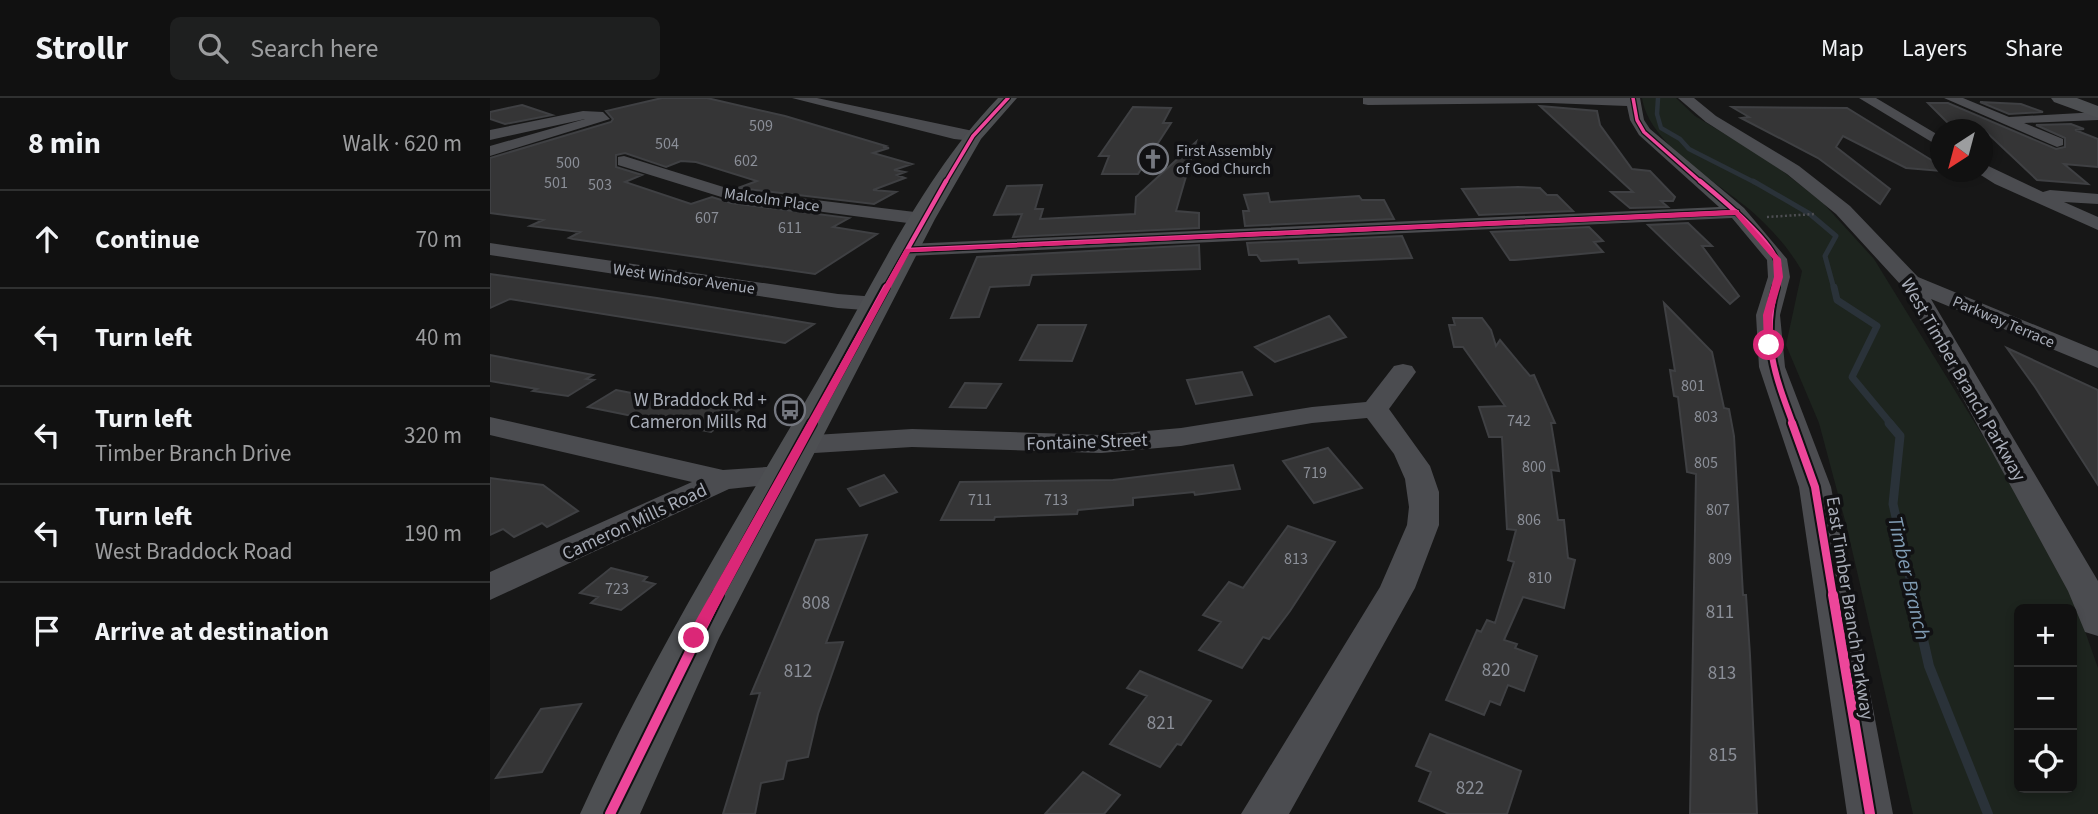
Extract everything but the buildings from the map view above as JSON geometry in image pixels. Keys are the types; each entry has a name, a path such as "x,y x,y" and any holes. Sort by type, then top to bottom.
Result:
{"main road":[{"path":"610,814 694,638 923,219 973,136 1009,98"},
{"path":"2060,98 2098,114"}],"street":[{"path":"799,98 973,136"},
{"name":"West Timber Branch Parkway","path":"1685,98 1711,119 1793,170 1843,210 1910,282 2094,599"},
{"path":"1866,98 1930,136"},
{"path":"1951,98 2057,142"},
{"path":"1368,101 1633,100"},
{"name":"East Timber Branch Parkway","path":"1633,100 1637,120 1644,132 1737,212 1777,259 1779,277 1768,315 1772,367 1815,487 1870,814"},
{"path":"2004,119 2098,114"},
{"path":"490,135 572,116 600,116 603,120 490,150"},
{"name":"Malcolm Place","path":"624,161 731,195 923,219"},
{"path":"1993,174 2098,225"},
{"path":"2032,194 2098,199"},
{"path":"908,250 1737,212"},
{"name":"West Windsor Avenue","path":"490,249 838,301 877,304"},
{"name":"Parkway Terrace","path":"1910,282 2098,360"},
{"path":"1264,814 1383,612 1421,533 1425,507 1420,477 1409,450 1374,409 1403,372"},
{"name":"Fontaine Street","path":"790,460 912,438 1101,444 1181,437 1312,415 1374,409"},
{"path":"490,426 723,480"},
{"name":"Cameron Mills Road","path":"490,587 723,480 790,460"}],"path":[{"path":"1794,215 1823,214"}],"shaded area":[{"path":"1642,98 1676,98 1695,116 1771,162 1823,203 1874,259 2061,563 2075,604 2014,604 2014,793 2077,793 2077,608 2098,668 2098,814 1913,814 1847,528 1819,423 1786,345 1802,271 1765,223 1686,160 1657,131 1647,115"}],"waterway":[{"name":"Timber Branch","path":"1658,98 1657,114 1661,128 1680,139 1689,149 1756,183"},
{"name":"Timber Branch","path":"1753,181 1810,214 1836,236 1825,256 1834,289"},
{"name":"Timber Branch","path":"1834,287 1837,300 1877,326 1852,377 1891,424"},
{"name":"Timber Branch","path":"1889,423 1900,436 1893,504 1914,596"},
{"name":"Timber Branch","path":"1913,595 1929,666 1988,814"}],"cycle path":[{"path":"610,814 694,638 923,219 973,136 1008,98"},
{"path":"1633,98 1637,120 1644,132 1743,218 1777,259 1779,277 1768,315 1772,367 1815,487 1870,814"},
{"path":"908,250 1737,212"}],"place":[{"name":"First Assembly of God Church","path":"1153,159"},
{"name":"W Braddock Rd + Cameron Mills Rd","path":"790,410"}],"route":[{"path":"694,638 802,437 908,250 1737,212 1777,259 1779,277 1768,315 1769,345"}]}
